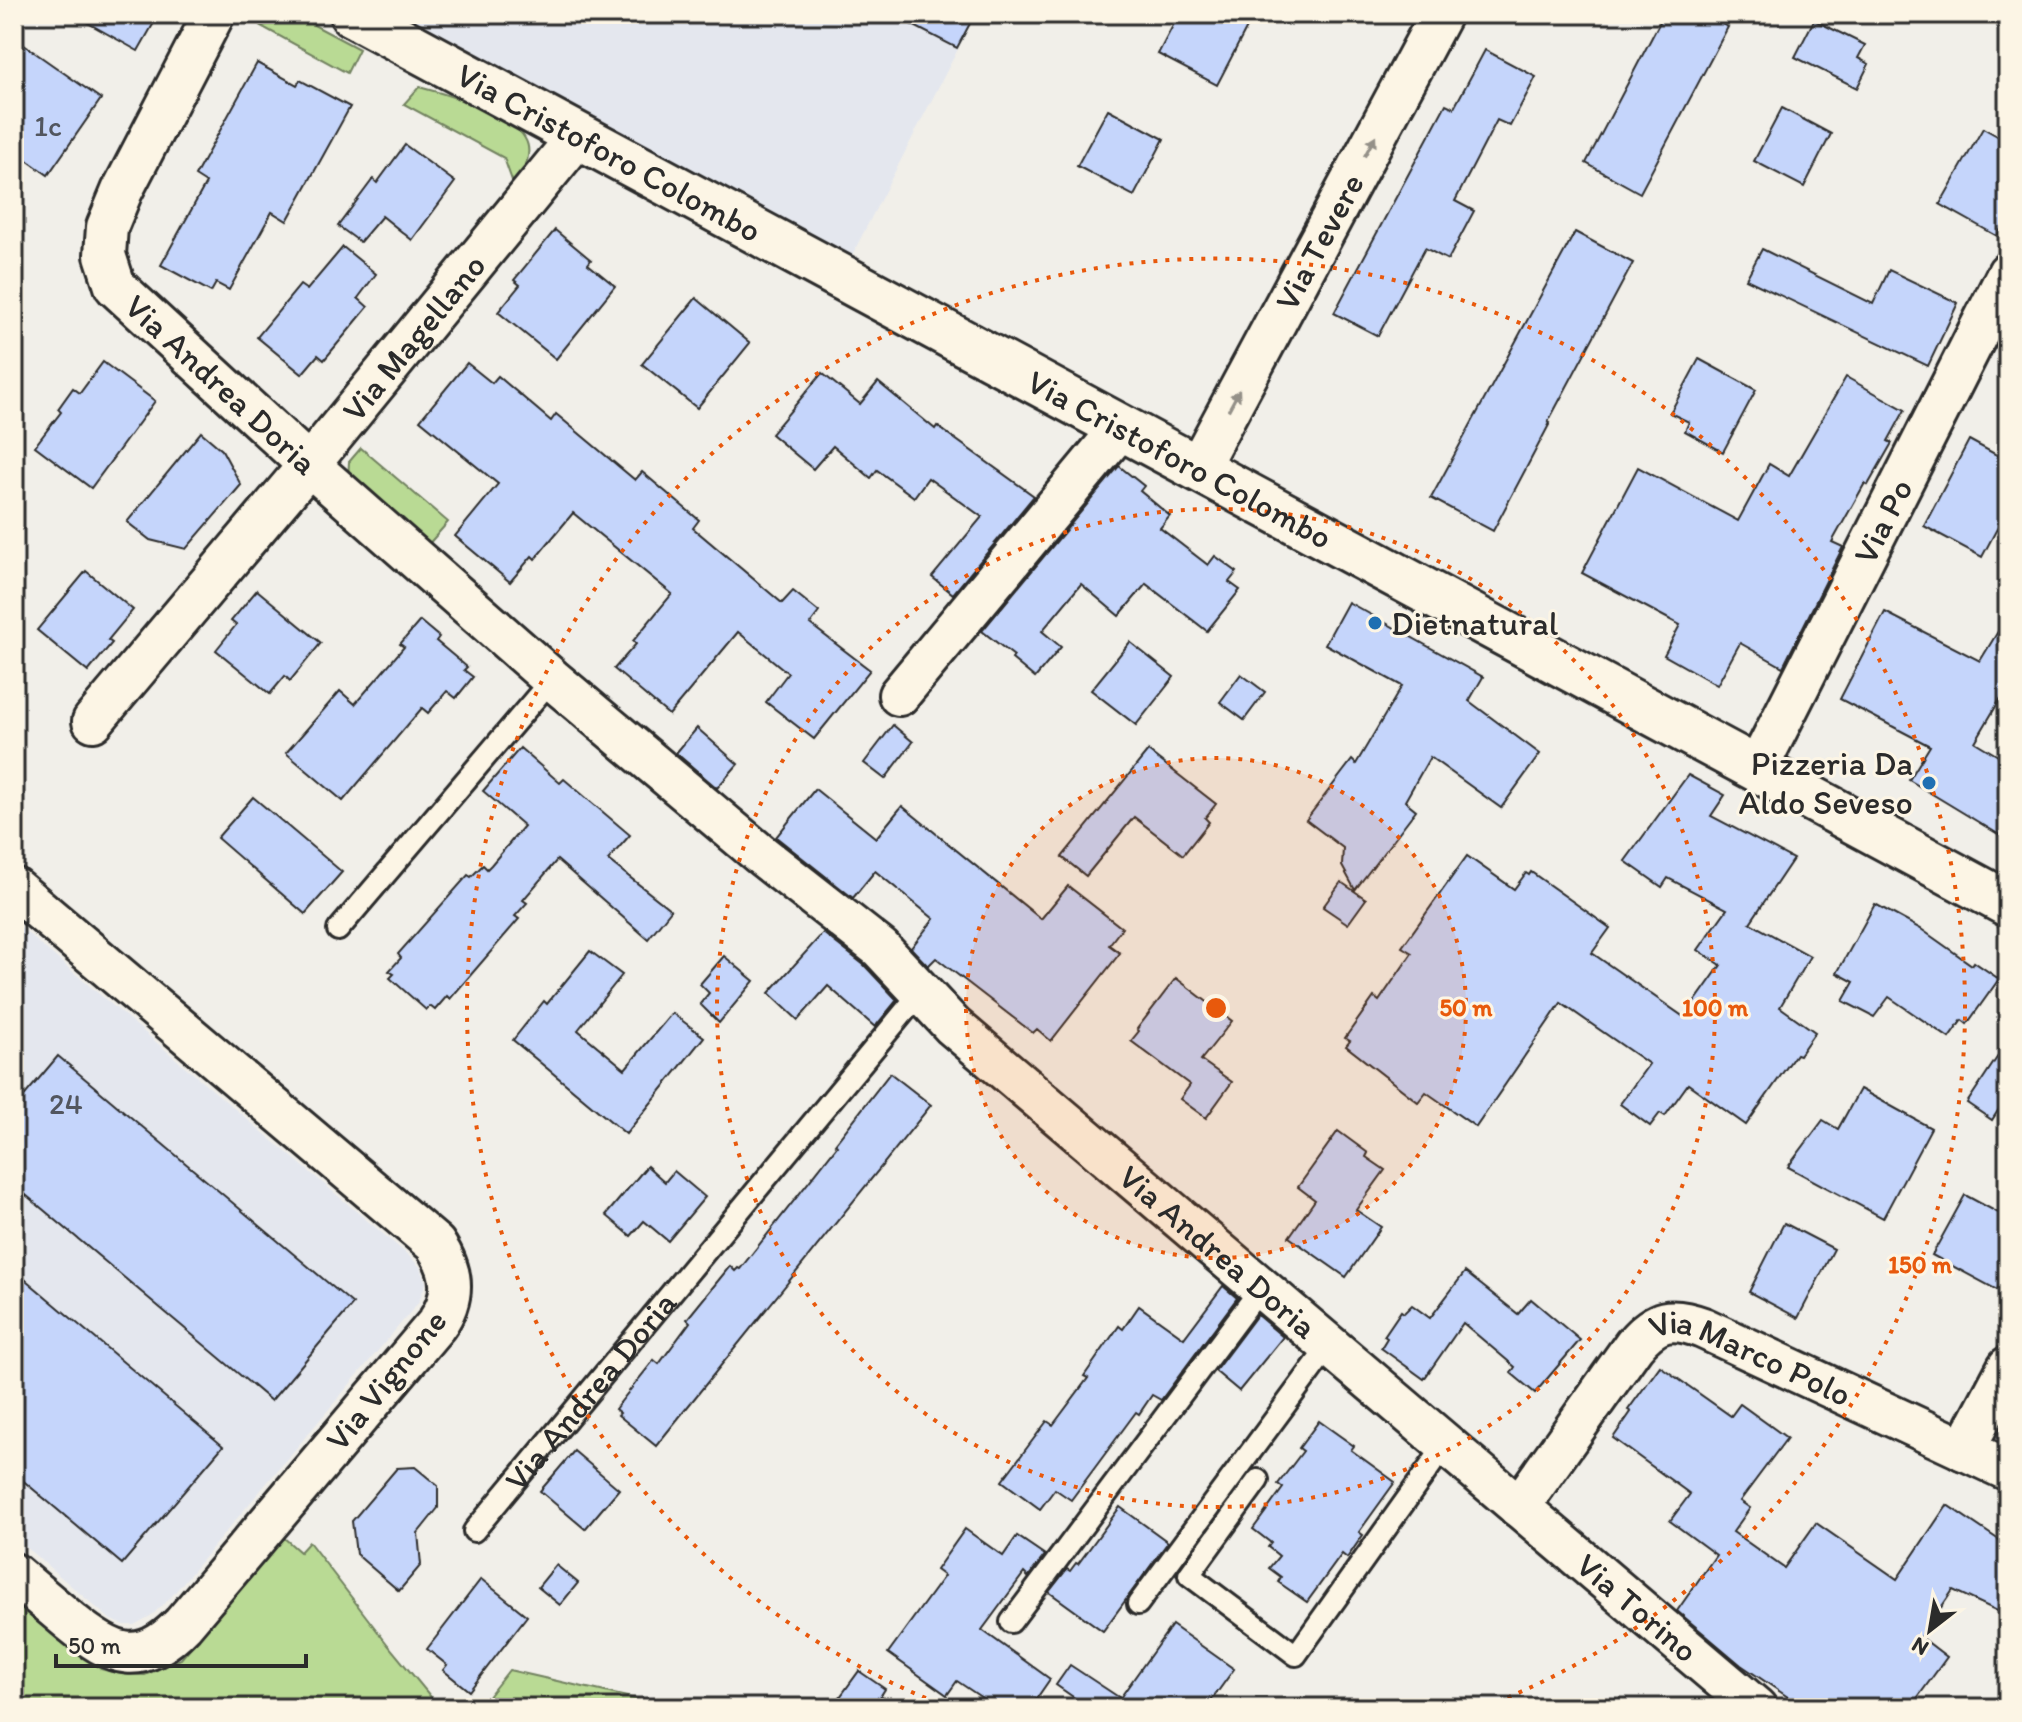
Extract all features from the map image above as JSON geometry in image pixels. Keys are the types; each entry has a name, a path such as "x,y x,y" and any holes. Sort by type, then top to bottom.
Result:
{"street":[{"name":"Via Andrea Doria","path":"214,14 188,59 107,227 105,255 115,286 309,465 552,679 760,854 880,948 953,1026 1519,1507"},
{"name":"Via Cristoforo Colombo","path":"352,14 2008,904"},
{"name":"Via Tevere","path":"1197,469 1441,14"},
{"name":"Via Magellano","path":"93,721 309,465 577,134"},
{"name":"Via Po","path":"1757,769 2008,273"},
{"path":"899,695 1100,453 1118,426"},
{"name":"Via Vignone","path":"14,888 435,1244 446,1260 451,1298 436,1325 183,1624 159,1645 145,1652 115,1652 87,1635 14,1574"},
{"name":"Via Marco Polo","path":"1519,1507 1634,1345 1654,1325 1669,1320 1703,1328 2008,1470"},
{"path":"1964,1450 2008,1367"},
{"name":"Via Torino","path":"1519,1507 1756,1708"}],"lane":[{"path":"338,930 552,679"},
{"name":"Via Andrea Doria","path":"474,1531 920,993"},
{"path":"1011,1622 1261,1288"},
{"path":"1138,1604 1329,1346"},
{"path":"1258,1480 1189,1575 1296,1655 1446,1444"}],"shaded area":[{"path":"390,14 976,14 851,257"},
{"path":"14,922 408,1255 420,1267 426,1283 418,1303 171,1597 152,1615 134,1625 111,1620 14,1537"}],"green space":[{"path":"297,16 359,49 347,73 261,26"},
{"path":"419,87 478,106 518,129 528,145 528,154 522,174 514,186 504,158 404,104"},
{"path":"361,448 448,522 427,546 348,480 349,462"},
{"path":"283,1537 300,1552 309,1542 440,1708 81,1708 14,1702 14,1600 101,1669 145,1675 181,1659"},
{"path":"509,1670 675,1708 479,1708"}],"building":[{"path":"72,14 159,14 138,51"},
{"path":"891,14 975,14 957,48"},
{"path":"1179,14 1254,14 1217,85 1158,54"},
{"path":"1664,14 1703,14 1728,27 1640,193 1586,163"},
{"path":"1814,20 1865,45 1858,58 1869,64 1857,88 1795,57"},
{"path":"14,38 101,99 48,175 14,151"},
{"path":"1485,50 1536,77 1510,126 1497,120 1455,201 1474,211 1448,260 1425,248 1378,336 1334,313 1446,104 1454,108"},
{"path":"257,63 297,85 300,80 350,107 287,221 272,212 229,290 216,283 211,292 161,265 206,183 195,176"},
{"path":"1782,108 1831,134 1804,187 1754,161"},
{"path":"1108,109 1164,139 1134,196 1077,166"},
{"path":"1983,128 2008,142 2008,216 1997,236 1940,204"},
{"path":"405,145 455,182 412,240 382,216 360,242 338,226 373,179 377,183"},
{"path":"555,230 591,260 588,264 615,286 556,359 498,312 520,285 514,280"},
{"path":"1575,232 1633,263 1493,531 1431,498"},
{"path":"343,247 376,274 358,298 368,307 324,360 318,355 302,374 257,337 300,285 307,290"},
{"path":"1762,249 1873,304 1889,270 1958,303 1928,366 1746,279"},
{"path":"696,298 750,343 697,408 642,364"},
{"path":"1699,359 1756,390 1723,452 1685,431 1689,422 1670,413"},
{"path":"103,362 155,401 91,488 35,446 61,412 58,409 73,388 80,393"},
{"path":"467,363 492,383 498,376 551,421 556,414 635,480 642,472 699,520 693,528 782,603 793,591 819,612 810,624 870,670 814,739 766,702 788,673 738,632 669,715 614,669 672,594 573,513 535,559 532,556 510,582 455,536 498,484 420,420"},
{"path":"822,373 860,404 878,382 935,429 937,426 1034,496 953,594 932,577 982,517 928,478 914,497 877,470 871,478 833,446 813,469 771,434"},
{"path":"1846,377 1905,410 1888,441 1892,443 1832,542 1843,547 1783,667 1740,643 1717,685 1664,655 1680,625 1582,573 1638,467 1738,521 1769,464 1789,476"},
{"path":"201,432 222,450 241,485 186,549 150,540 127,522"},
{"path":"1969,440 2008,461 2008,508 1982,557 1924,526"},
{"path":"1119,466 1144,486 1140,491 1170,516 1160,528 1208,565 1215,556 1237,572 1229,582 1240,590 1207,631 1146,584 1119,616 1081,584 1042,631 1061,647 1035,678 1012,659 1014,656 982,631"},
{"path":"86,571 133,610 108,640 112,643 88,672 37,630"},
{"path":"257,590 321,643 290,681 285,676 270,694 216,650 236,625 231,621"},
{"path":"1348,602 1483,677 1469,701 1540,754 1501,808 1430,757 1405,801 1416,810 1355,890 1342,866 1343,848 1306,820 1352,760 1356,764 1402,686 1325,644"},
{"path":"1885,612 1980,661 2008,615 2008,686 1975,742 2008,762 2008,840 1909,780 1930,746 1840,699"},
{"path":"420,621 439,637 436,641 467,667 464,670 473,677 456,698 447,691 428,713 422,708 343,801 286,753 340,691 355,704 404,647 400,644"},
{"path":"1130,642 1174,677 1136,725 1091,690"},
{"path":"1241,674 1265,692 1244,720 1220,702"},
{"path":"893,725 913,742 885,779 864,763"},
{"path":"697,728 738,764 717,788 676,753"},
{"path":"520,748 560,783 564,779 630,835 608,860 671,910 648,939 557,860 523,900 527,903 515,916 519,919 450,999 447,996 435,1010 430,1006 426,1010 390,978 394,974 389,971 401,958 398,954 468,875 471,877 483,865 487,869 524,826 483,791"},
{"path":"1148,751 1216,804 1205,818 1209,822 1183,855 1134,817 1086,876 1062,857"},
{"path":"1688,775 1725,795 1711,816 1793,859 1750,923 1810,956 1780,1007 1815,1032 1746,1125 1688,1084 1665,1116 1660,1113 1650,1126 1620,1104 1649,1064 1561,1003 1476,1127 1426,1092 1418,1102 1346,1046 1350,1041 1345,1038 1374,997 1379,1001 1412,953 1402,947 1467,856 1514,889 1526,873 1529,875 1531,872 1610,928 1592,953 1684,1017 1721,965 1698,950 1727,909 1668,878 1662,887 1625,861"},
{"path":"815,789 876,838 902,806 1041,919 1068,886 1122,928 1109,945 1120,953 1051,1041 1037,1029 1033,1033 936,958 928,966 911,948 934,919 875,871 853,898 776,837"},
{"path":"253,797 342,872 305,914 217,838"},
{"path":"1341,882 1366,899 1348,924 1323,907"},
{"path":"1875,904 1921,929 1972,965 1974,962 1999,979 1967,1024 1962,1020 1949,1038 1889,997 1874,1017 1843,1001 1854,982 1837,973"},
{"path":"823,933 864,965 897,1000 875,1027 828,986 798,1020 769,993"},
{"path":"590,951 622,975 578,1030 625,1069 672,1013 704,1037 626,1134 513,1040"},
{"path":"724,956 754,981 719,1023 700,1004 709,993 700,984"},
{"path":"1176,978 1232,1021 1201,1060 1232,1082 1206,1118 1180,1099 1190,1085 1131,1041"},
{"path":"2008,1041 2008,1095 1992,1120 1967,1103"},
{"path":"58,1056 353,1304 271,1401 14,1185 14,1108"},
{"path":"890,1073 931,1105 656,1446 618,1415 620,1413 615,1409 654,1360 659,1364 690,1322 687,1319 730,1266 735,1271 740,1269"},
{"path":"1860,1089 1931,1128 1883,1218 1788,1167 1823,1120 1838,1129"},
{"path":"1338,1131 1385,1170 1356,1210 1381,1227 1346,1277 1289,1237 1315,1200 1298,1187"},
{"path":"647,1166 665,1182 674,1171 705,1197 668,1241 644,1221 631,1236 606,1215"},
{"path":"1965,1195 2008,1218 2008,1270 1997,1290 1932,1255"},
{"path":"1784,1223 1834,1249 1798,1318 1749,1292"},
{"path":"14,1270 223,1446 122,1564 14,1473"},
{"path":"1465,1272 1518,1314 1531,1299 1580,1340 1535,1393 1511,1373 1515,1367 1463,1323 1424,1379 1381,1348 1387,1338 1384,1336 1401,1311 1404,1313 1412,1305 1430,1318"},
{"path":"1223,1286 1237,1298 1161,1400 1152,1395 1139,1414 1136,1412 1071,1500 1055,1489 1040,1509 1002,1481 1047,1421 1053,1425 1088,1378 1084,1376 1119,1326 1123,1329 1139,1306 1184,1338"},
{"path":"1257,1315 1283,1337 1239,1391 1215,1371"},
{"path":"1660,1366 1731,1416 1740,1404 1787,1438 1740,1501 1750,1508 1733,1532 1784,1568 1816,1523 1897,1579 1947,1505 2008,1546 2008,1616 1953,1590 1921,1637 1947,1657 1910,1708 1804,1708 1741,1665 1677,1611 1716,1555 1670,1521 1690,1494 1613,1438 1631,1412 1628,1410"},
{"path":"1319,1421 1354,1446 1351,1450 1395,1482 1359,1532 1363,1535 1347,1558 1342,1554 1307,1602 1278,1582 1281,1577 1269,1568 1279,1556 1268,1547 1271,1543 1253,1529 1283,1488 1278,1484 1303,1451 1299,1448"},
{"path":"574,1451 619,1489 585,1529 540,1491"},
{"path":"415,1467 438,1486 438,1508 418,1533 421,1565 399,1591 356,1554 352,1521 397,1468"},
{"path":"1120,1507 1168,1542 1103,1631 1049,1592 1067,1569 1070,1571 1078,1564"},
{"path":"965,1529 1003,1556 1017,1536 1045,1555 1028,1577 1024,1573 982,1630 1050,1679 1030,1708 997,1708 957,1681 947,1695 888,1653 944,1576 936,1570"},
{"path":"556,1565 578,1583 560,1605 538,1587"},
{"path":"481,1579 527,1616 469,1691 443,1670 447,1665 427,1649"},
{"path":"1172,1625 1234,1669 1206,1708 1089,1708 1056,1685 1070,1665 1120,1698"},
{"path":"859,1671 885,1689 873,1708 832,1708"}],"place":[{"name":"Dietnatural","path":"1375,623"},
{"name":"Pizzeria Da Aldo Seveso","path":"1929,783"}]}
